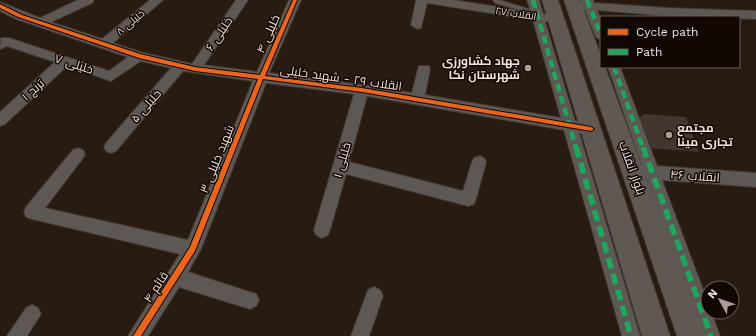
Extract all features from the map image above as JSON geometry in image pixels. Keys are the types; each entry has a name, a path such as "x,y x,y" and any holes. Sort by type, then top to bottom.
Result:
{"main road":[{"name":"بلوار انقلاب","path":"580,3 600,57"},
{"path":"543,10 591,129 656,336"},
{"name":"بلوار انقلاب","path":"604,68 643,172 691,336"}],"street":[{"path":"0,5 7,0"},
{"path":"40,23 88,0"},
{"name":"خلیلی ۸","path":"104,44 157,0"},
{"name":"خلیلی ۶","path":"195,69 242,0"},
{"name":"خلیلی ۴","path":"261,78 296,0"},
{"path":"417,25 422,0"},
{"name":"انقلاب ۲۷","path":"428,0 543,10"},
{"path":"580,3 668,12 756,15"},
{"path":"580,3 600,33"},
{"name":"انقلاب ۲۹ - شهید خلیلی","path":"0,5 40,23 138,56 180,66 261,78 362,90 591,129"},
{"path":"543,10 569,125 631,336"},
{"name":"خلیلی ۷","path":"2,43 112,76 138,56"},
{"name":"ترنج ۱","path":"0,120 66,61"},
{"name":"خلیلی ۵","path":"111,147 180,66"},
{"path":"614,68 643,172 711,336"},
{"path":"417,100 424,69"},
{"name":"شهید خلیلی ۳","path":"193,249 261,78"},
{"name":"خلیلی ۱","path":"322,230 362,90"},
{"path":"78,154 32,212 193,249"},
{"path":"340,166 468,199 479,162"},
{"name":"انقلاب ۴۶","path":"643,172 756,180"},
{"name":"قائم ۴","path":"137,336 193,249"},
{"path":"175,277 250,300"},
{"path":"360,336 374,296"},
{"path":"16,336 32,314"}],"lane":[{"path":"496,0 497,2 543,10"}],"building":[{"name":"مجتمع تجاری مینا","path":"644,114 686,117 699,152 650,148 640,122 640,117"}],"marked path":[{"path":"533,0 631,336"},
{"path":"587,0 600,32"},
{"path":"614,68 711,336"}],"cycle path":[{"path":"137,336 193,249 261,78 295,0"},
{"path":"0,6 20,16 139,56 195,69 362,90 591,129"}],"place":[{"name":"جهاد کشاورزی شهرستان نکا","path":"528,68"},
{"name":"مجتمع تجاری مینا","path":"669,135"}]}
